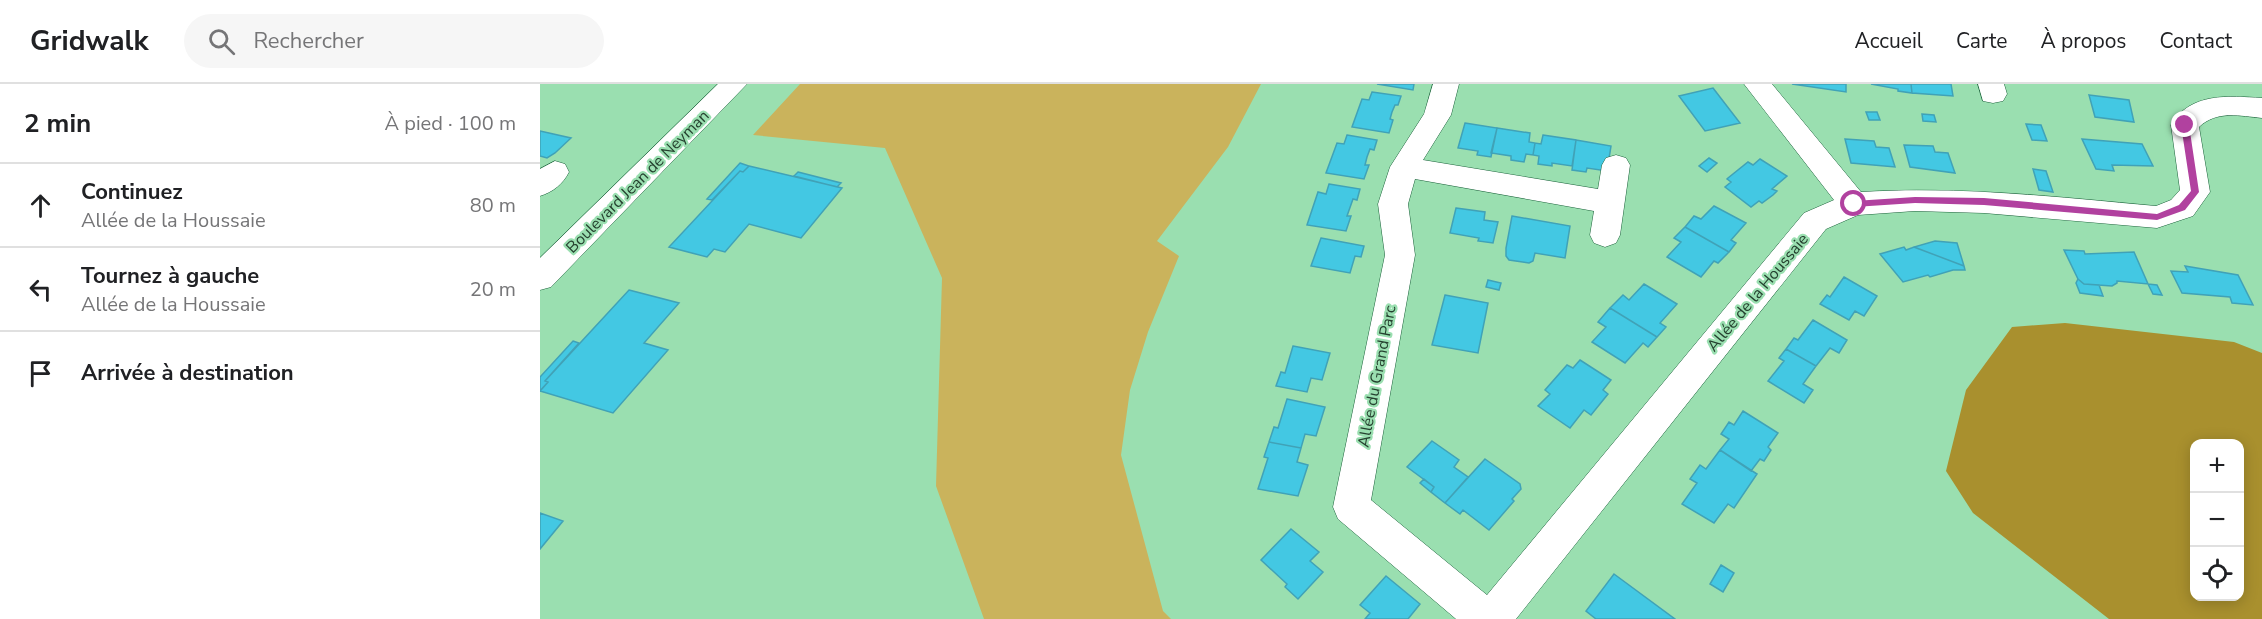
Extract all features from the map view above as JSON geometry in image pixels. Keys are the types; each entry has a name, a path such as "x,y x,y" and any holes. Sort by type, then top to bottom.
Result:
{"street":[{"name":"Boulevard Jean de Neyman","path":"540,278 734,84"},
{"name":"Allée du Grand Parc","path":"1446,84 1437,116 1404,167 1393,204 1400,255 1351,507 1486,619"},
{"path":"1757,84 1854,204"},
{"name":"Allée de la Houssaie","path":"1492,619 1789,250 1815,221 1854,204 1915,200 1984,202 2157,217 2182,208 2195,192 2185,125 2196,112 2220,105 2262,108"},
{"path":"1605,235 1616,165"},
{"path":"1404,167 1609,202"}],"shaded area":[{"path":"800,84 1261,84 1228,147 1157,241 1179,256 1148,332 1130,390 1121,455 1163,611 1171,619 984,619 936,486 942,278 885,148 753,135"},
{"path":"2065,323 2234,342 2262,353 2262,619 2109,619 1973,513 1946,471 1966,390 2012,327"}],"building":[{"path":"1377,84 1414,84 1413,90"},
{"path":"1792,84 1846,84 1846,92"},
{"path":"1871,84 1911,84 1912,93 1898,91 1898,89"},
{"path":"1911,84 1951,84 1953,96 1912,93"},
{"path":"1713,88 1740,123 1705,131 1679,96"},
{"path":"1372,92 1401,96 1392,112 1390,119 1393,120 1389,133 1352,127 1362,99 1369,100"},
{"path":"2089,95 2129,100 2134,122 2095,117"},
{"path":"1866,112 1877,112 1880,120 1869,120"},
{"path":"1922,114 1934,115 1936,122 1923,121"},
{"path":"1465,123 1497,128 1491,157 1477,155 1478,151 1458,148"},
{"path":"2026,124 2041,125 2047,141 2032,140"},
{"path":"1497,128 1530,133 1529,142 1535,143 1533,155 1526,154 1524,162 1511,160 1511,156 1491,153"},
{"path":"540,131 571,138 547,158 540,156"},
{"path":"1347,135 1377,140 1374,150 1370,149 1367,157 1365,165 1369,165 1364,179 1326,173 1337,143 1344,144"},
{"path":"1543,135 1576,140 1572,166 1552,163 1552,166 1538,164 1539,156 1533,155 1535,143 1541,144"},
{"path":"1845,139 1874,141 1876,147 1889,148 1895,167 1851,163"},
{"path":"2082,139 2142,144 2153,166 2112,165 2114,171 2096,169"},
{"path":"1576,140 1611,146 1607,171 1587,168 1586,172 1572,170"},
{"path":"1904,145 1933,146 1935,152 1948,153 1955,173 1910,167"},
{"path":"1709,158 1717,163 1707,172 1699,166"},
{"path":"1760,159 1787,176 1772,189 1777,191 1773,195 1751,207 1725,187 1731,182 1727,179 1748,162 1753,165"},
{"path":"740,163 749,166 743,172 740,171 712,200 707,199"},
{"path":"749,166 842,188 801,238 749,224 725,252 714,249 707,257 669,247 740,171 743,172"},
{"path":"2033,169 2046,171 2053,192 2039,190"},
{"path":"798,172 841,183 837,187 794,176"},
{"path":"1329,184 1360,189 1357,200 1353,199 1347,216 1351,216 1346,231 1307,225 1318,192 1326,194"},
{"path":"1714,206 1746,223 1731,240 1736,243 1729,252 1685,227 1694,216 1701,219"},
{"path":"1456,208 1485,212 1484,220 1498,222 1493,243 1450,233"},
{"path":"1512,216 1570,226 1565,258 1535,253 1533,261 1529,263 1509,260 1506,256 1506,248"},
{"path":"1685,227 1729,252 1718,263 1714,261 1701,277 1667,257 1681,242 1674,238"},
{"path":"1321,238 1364,246 1361,257 1355,256 1350,273 1311,266"},
{"path":"1935,241 1957,243 1964,266 1914,247"},
{"path":"1904,247 1906,250 1914,247 1964,266 1965,270 1953,270 1903,282 1880,254"},
{"path":"2064,250 2084,251 2085,254 2134,252 2148,284 2117,281 2112,286 2084,284 2078,279"},
{"path":"2185,266 2238,275 2253,305 2232,303 2230,297 2182,293 2171,271 2188,272"},
{"path":"1844,277 1877,296 1864,316 1855,311 1849,320 1820,304 1827,295 1830,297"},
{"path":"2078,279 2084,284 2099,285 2103,296 2080,293 2076,283"},
{"path":"1488,280 1501,283 1499,290 1486,287"},
{"path":"1644,284 1677,304 1660,323 1666,327 1657,337 1610,308 1623,295 1629,300"},
{"path":"2148,284 2157,285 2162,295 2153,294"},
{"path":"629,290 679,303 644,343 668,350 613,413 540,391 548,382 545,381"},
{"path":"1445,295 1488,303 1478,353 1432,345"},
{"path":"1610,308 1657,337 1648,347 1643,343 1625,363 1592,342 1606,327 1598,322"},
{"path":"1813,320 1847,340 1839,353 1830,348 1816,366 1786,349 1794,338 1798,340"},
{"path":"573,341 579,343 545,381 548,382 540,391 540,377"},
{"path":"1293,346 1330,353 1322,380 1311,378 1307,392 1276,386 1281,372 1285,373"},
{"path":"1786,349 1816,366 1803,384 1813,390 1804,403 1768,381 1784,361 1779,358"},
{"path":"1580,360 1611,380 1603,390 1608,394 1591,415 1584,410 1570,428 1538,406 1550,394 1545,390 1567,365 1573,368"},
{"path":"1287,399 1325,407 1316,436 1305,434 1301,448 1269,442 1274,427 1278,428"},
{"path":"1743,411 1778,433 1768,447 1771,450 1764,461 1760,459 1751,471 1720,450 1729,439 1721,434 1729,422 1734,425"},
{"path":"1432,441 1459,460 1454,467 1468,477 1445,503 1431,492 1434,487 1407,467"},
{"path":"1269,442 1301,448 1297,462 1308,465 1298,496 1258,489 1268,458 1264,457"},
{"path":"1720,450 1757,474 1734,508 1728,504 1714,523 1682,504 1697,483 1690,479 1700,465 1706,469"},
{"path":"1485,459 1520,484 1521,489 1512,499 1514,501 1489,530 1463,510 1460,514 1445,503"},
{"path":"1424,479 1434,487 1431,492 1420,483"},
{"path":"540,513 563,521 540,549"},
{"path":"1291,529 1319,552 1310,561 1323,572 1298,599 1285,587 1287,584 1261,560"},
{"path":"1721,565 1734,573 1723,592 1710,584"},
{"path":"1614,574 1675,619 1596,619 1586,611"},
{"path":"1386,576 1420,604 1408,619 1365,619 1370,613 1360,605"}],"route":[{"path":"1854,204 1915,200 1984,202 2157,217 2182,208 2195,192 2185,125"}]}
